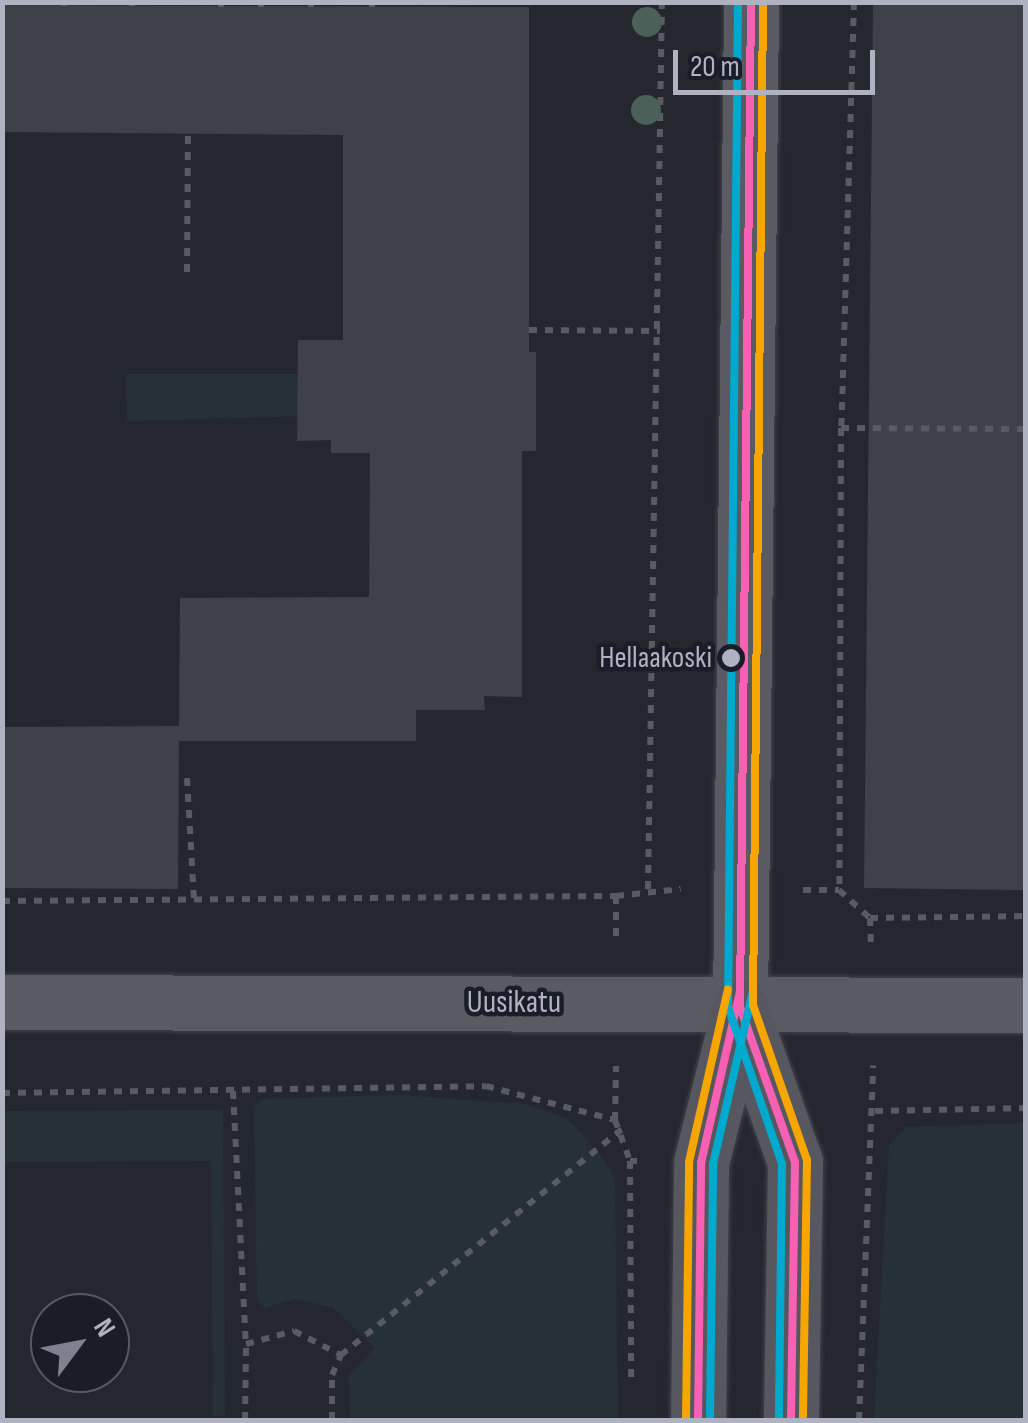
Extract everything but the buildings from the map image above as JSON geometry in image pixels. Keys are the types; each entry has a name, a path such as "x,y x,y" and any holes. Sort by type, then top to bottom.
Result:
{"main road":[{"path":"698,1420 701,1162 740,1007 751,2"},
{"name":"Uusikatu","path":"2,1002 1026,1005"},
{"path":"740,1007 795,1162 790,1420"}],"path":[{"path":"648,890 660,331 662,2"},
{"path":"854,2 841,428 839,890 870,918 1026,916"},
{"path":"187,272 188,133"},
{"path":"529,330 660,331"},
{"path":"841,428 1026,429"},
{"path":"188,778 194,900"},
{"path":"2,902 616,896"},
{"path":"859,1420 875,1111 870,918"},
{"path":"2,1093 486,1086 615,1120 622,1128 630,1161 630,1400"},
{"path":"233,1091 246,1344 245,1420"},
{"path":"875,1111 1026,1108"},
{"path":"332,1420 332,1375 341,1355 622,1128"},
{"path":"795,1162 873,1160"},
{"path":"630,1161 701,1162"},
{"path":"246,1344 294,1331 341,1355"}],"shaded area":[{"path":"126,374 298,374 298,384 342,415 127,421"},
{"path":"398,1095 526,1104 568,1119 603,1158 615,1179 618,1418 350,1420 349,1375 375,1348 334,1308 293,1299 265,1308 257,1301 254,1107 262,1099"},
{"path":"223,1110 225,1416 213,1416 211,1161 3,1162 2,1111"},
{"path":"1025,1123 1025,1420 874,1420 889,1145 906,1127"}],"transit line":[{"name":"20","path":"738,2 728,1007 782,1164 779,1420"},
{"path":"751,2 740,1007 795,1162 791,1420"},
{"path":"763,2 753,1005 807,1160 803,1420"},
{"path":"686,1420 689,1162 728,989"},
{"path":"698,1420 701,1163 740,992"},
{"name":"20","path":"710,1420 713,1164 752,995"}],"place":[{"name":"Hellaakoski","path":"731,658"}]}
